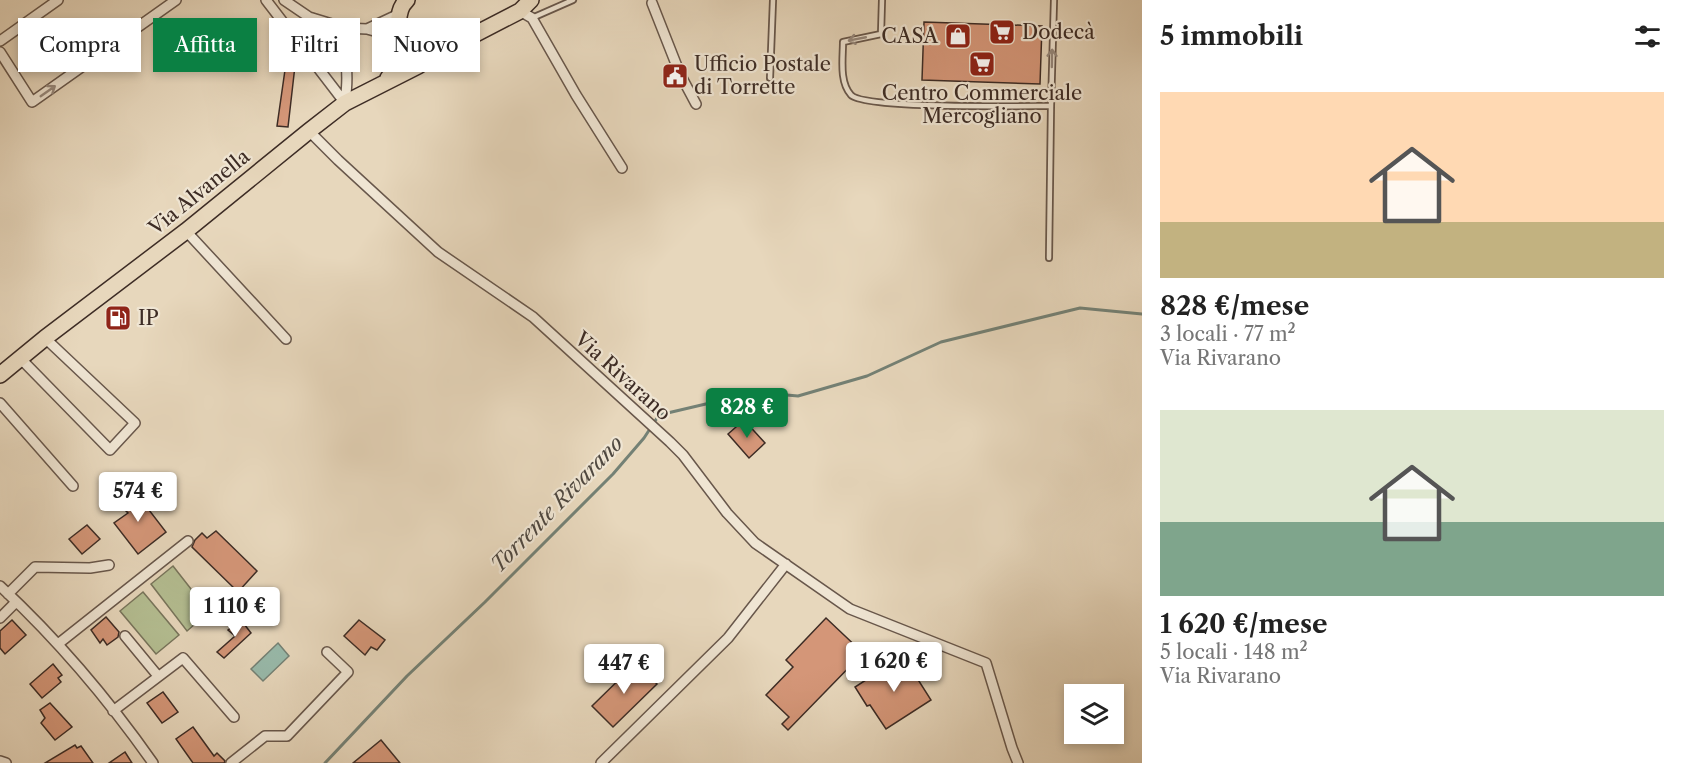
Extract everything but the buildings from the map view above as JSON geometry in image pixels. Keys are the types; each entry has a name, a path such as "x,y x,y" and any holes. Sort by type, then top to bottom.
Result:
{"main road":[{"path":"399,18 403,4 407,0"},
{"name":"Via Alvanella","path":"480,32 530,7"},
{"path":"382,84 393,72"},
{"name":"Via Alvanella","path":"0,375 186,231 345,103 406,72"}],"street":[{"path":"0,41 58,0"},
{"path":"0,51 32,102 177,0"},
{"path":"266,0 345,103"},
{"path":"284,0 327,30 339,46 347,66 345,103"},
{"path":"651,1 680,74 696,104"},
{"path":"530,7 576,95 622,168"},
{"path":"367,30 399,14"},
{"path":"309,17 345,28 372,32"},
{"name":"Via Rivarano","path":"309,130 338,160 438,252 533,317 670,442 727,513 755,543 850,609 986,663 1018,763"},
{"path":"186,231 286,339"},
{"path":"20,358 110,450 135,423 45,338"},
{"path":"0,403 72,486"},
{"path":"58,644 188,541"},
{"path":"601,763 728,638 786,564"},
{"path":"8,594 36,567 90,568 109,565"},
{"path":"0,586 58,644 153,763"},
{"path":"0,618 16,602"},
{"path":"125,636 158,676"},
{"path":"231,763 265,736 287,736 348,672 327,652"},
{"path":"113,711 183,658 234,717"},
{"path":"0,761 6,763"}],"lane":[{"path":"530,7 573,0"},
{"path":"770,78 773,0"},
{"path":"882,0 881,34 843,42 844,84 852,97 898,105 1051,106"},
{"path":"1049,258 1054,0"}],"shaded area":[{"path":"173,566 209,612 187,631 151,584"},
{"path":"143,592 179,635 156,654 120,611"},
{"path":"278,643 289,656 263,681 251,669"}],"waterway":[{"name":"Torrente Rivarano","path":"325,763 407,676 613,474 644,438 659,415 764,393 798,396 867,376 941,342 1080,308 1142,314"}],"place":[{"name":"Dodecà","path":"1002,32"},
{"name":"CASA","path":"958,36"},
{"name":"Centro Commerciale Mercogliano","path":"982,64"},
{"name":"Ufficio Postale di Torrette","path":"675,76"},
{"name":"IP","path":"118,318"}]}
